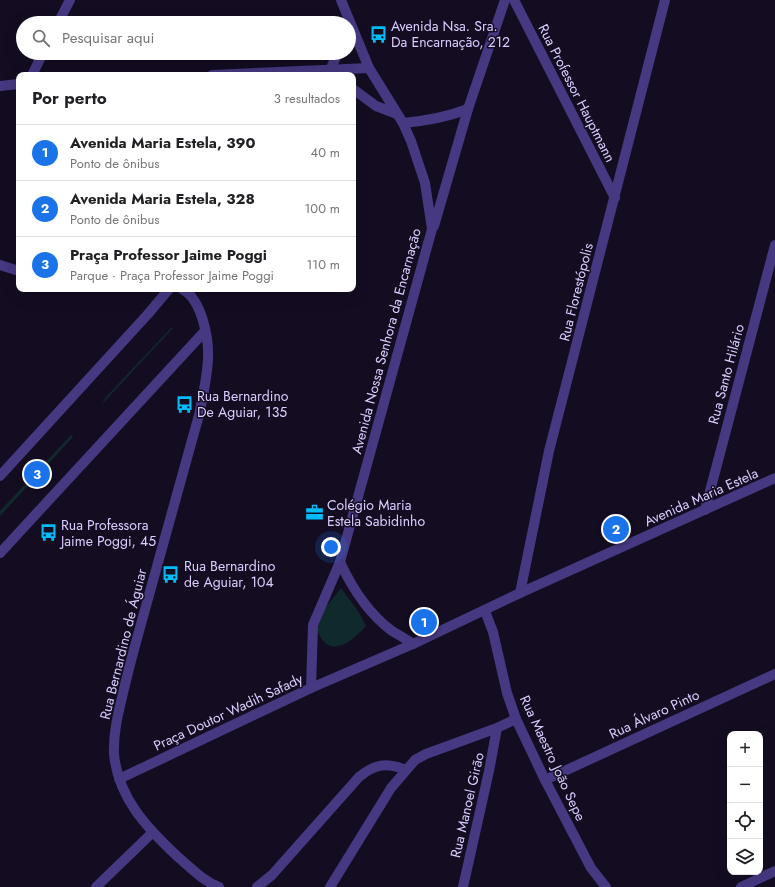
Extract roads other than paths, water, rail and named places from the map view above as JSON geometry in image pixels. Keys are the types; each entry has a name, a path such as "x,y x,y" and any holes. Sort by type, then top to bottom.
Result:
{"street":[{"path":"62,16 70,0"},
{"name":"Avenida Nossa Senhora da Encarnação","path":"340,0 346,16"},
{"path":"432,229 468,109 505,0"},
{"name":"Rua Professor Hauptmann","path":"514,0 615,198"},
{"name":"Rua Florestópolis","path":"520,593 549,451 665,0"},
{"name":"Avenida Nossa Senhora da Encarnação","path":"311,688 314,626 340,562 432,229 425,183 411,141 403,123 370,68 356,38"},
{"path":"34,72 40,60"},
{"path":"337,60 335,72 370,68"},
{"path":"0,86 16,84"},
{"path":"356,91 376,106 397,114"},
{"path":"403,123 429,120 468,109"},
{"name":"Rua Santo Hilário","path":"705,510 775,245"},
{"path":"0,265 16,269"},
{"path":"0,476 166,292"},
{"name":"Rua Bernardino de Águiar","path":"119,779 114,741 116,727 134,649 199,415 206,382 208,358 205,331 200,311 195,300 186,292"},
{"path":"0,553 205,331"},
{"name":"Avenida Maria Estela","path":"485,611 520,593 775,478"},
{"path":"340,562 349,583 369,608 392,630 413,644"},
{"name":"Praça Doutor Wadih Safady","path":"119,779 311,688 485,611"},
{"name":"Rua Maestro João Sepe","path":"485,611 493,632 507,693 516,719 590,868 606,887"},
{"name":"Rua Álvaro Pinto","path":"546,780 775,674"},
{"path":"330,887 391,788 415,760 426,754 497,728 516,719"},
{"name":"Rua Manoel Girão","path":"463,887 491,765 497,728"},
{"path":"257,887 272,874 359,777 369,769 378,766 395,765 406,770"},
{"path":"119,779 128,801 152,833 193,871 209,883 219,887"},
{"path":"96,887 152,833"},
{"path":"741,887 775,871"}],"place":[{"name":"Avenida Nsa. Sra. Da Encarnação, 212","path":"378,34"},
{"name":"Rua Bernardino De Aguiar, 135","path":"184,404"},
{"name":"Praça Professor Jaime Poggi","path":"37,474"},
{"name":"Colégio Maria Estela Sabidinho","path":"314,513"},
{"name":"Avenida Maria Estela, 328","path":"616,529"},
{"name":"Rua Professora Jaime Poggi, 45","path":"48,533"},
{"name":"Rua Bernardino de Aguiar, 104","path":"171,574"},
{"name":"Avenida Maria Estela, 390","path":"424,622"}]}
